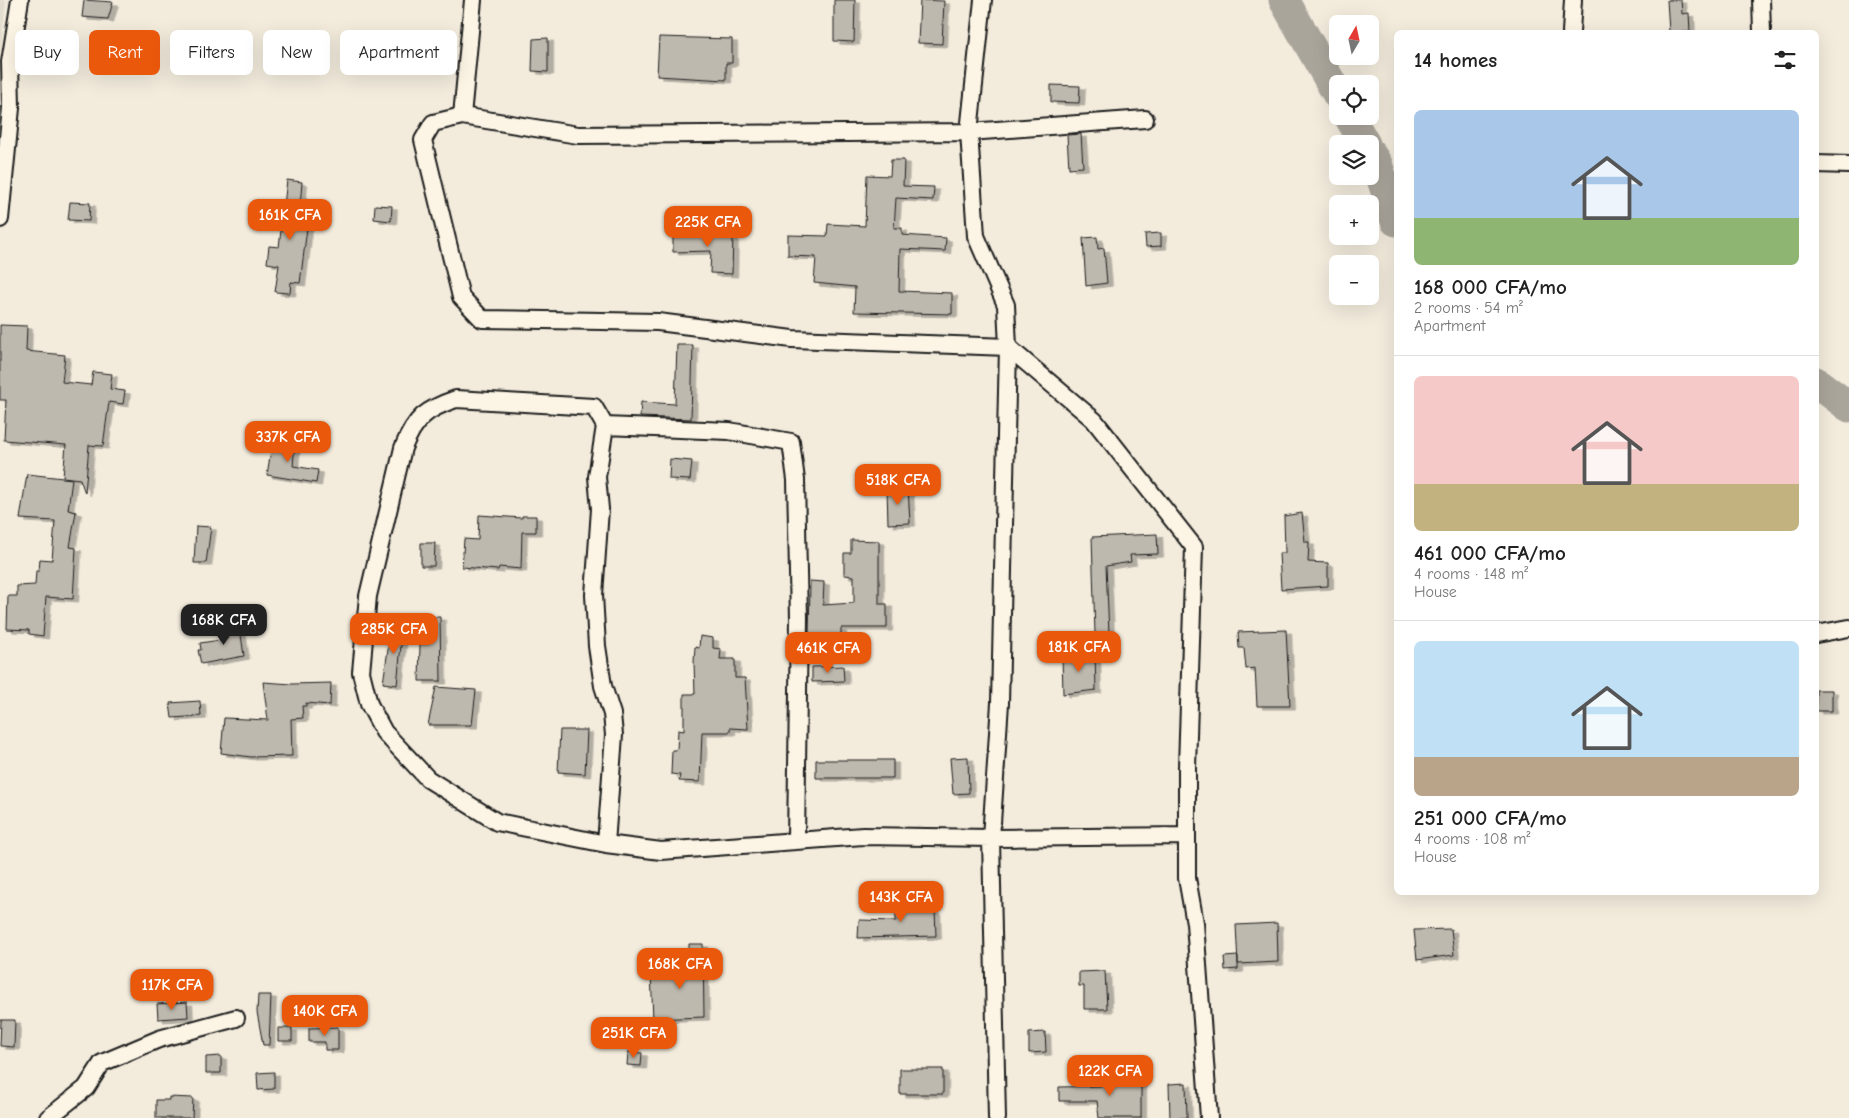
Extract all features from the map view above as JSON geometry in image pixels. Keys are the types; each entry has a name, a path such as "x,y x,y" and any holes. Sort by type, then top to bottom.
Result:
{"street":[{"path":"0,219 11,108 10,62 20,0"},
{"path":"462,116 473,0"},
{"path":"983,0 968,132 976,236 1006,305 1008,346 1000,703 991,838 997,1118"},
{"path":"1571,30 1573,0"},
{"path":"1761,0 1762,30"},
{"path":"1145,119 968,132 578,135 462,116 433,123 422,140 461,297 482,319 658,322 792,339 1008,346 1094,420 1194,547 1186,767 1187,878 1195,923 1208,1118"},
{"path":"1819,164 1849,165"},
{"path":"606,844 614,735 612,714 603,686 596,646 594,595 600,534 597,477 605,426 594,407 456,399 424,412 408,434 403,448 368,596 361,672 369,704 384,732 428,779 497,822 606,844 661,851 863,836 991,838 1187,836"},
{"path":"605,426 729,432 791,442 796,480 800,618 796,841"},
{"path":"1819,633 1849,628"},
{"path":"48,1118 86,1088 102,1063 159,1039 236,1018"}],"shaded area":[{"path":"0,0 6,0 1,50 0,50"}],"building":[{"path":"84,0 113,2 108,19 82,17"},
{"path":"834,0 855,0 854,42 834,41"},
{"path":"920,0 944,1 942,44 918,43"},
{"path":"1667,0 1681,0 1682,14 1689,13 1690,30 1669,30"},
{"path":"659,37 732,39 732,63 726,63 726,80 657,76"},
{"path":"548,38 548,72 532,71 533,39"},
{"path":"1051,85 1080,86 1079,103 1051,102"},
{"path":"1081,134 1083,167 1069,168 1067,135"},
{"path":"891,160 904,160 903,186 934,187 933,200 896,198 894,228 902,228 902,235 946,238 945,251 900,249 899,291 952,293 952,314 854,312 855,287 814,283 816,257 788,256 788,235 827,236 828,224 865,226 867,175 890,176"},
{"path":"287,180 302,182 299,219 308,220 300,283 291,282 290,293 275,292 279,265 267,263 269,246 279,247"},
{"path":"70,202 90,203 89,221 68,220"},
{"path":"375,205 392,206 391,221 374,219"},
{"path":"673,231 733,235 732,274 710,273 711,251 673,252"},
{"path":"1161,233 1161,246 1146,247 1145,234"},
{"path":"1097,237 1098,249 1104,248 1107,283 1086,286 1083,238"},
{"path":"0,325 27,326 26,351 65,355 62,382 91,385 93,372 112,374 110,389 125,391 123,404 109,402 103,446 89,445 85,493 80,479 63,477 66,445 4,440 6,400 0,400"},
{"path":"677,345 693,345 691,419 640,417 641,402 675,404"},
{"path":"273,438 295,443 293,466 318,470 316,483 267,475"},
{"path":"670,459 692,461 690,480 669,479"},
{"path":"27,474 72,479 68,510 76,512 70,547 76,548 73,599 46,597 43,636 29,634 29,630 7,629 8,596 17,596 17,586 35,585 36,571 39,571 40,559 52,560 55,521 20,519"},
{"path":"908,487 910,523 888,524 887,488"},
{"path":"1302,513 1305,542 1309,542 1308,562 1328,563 1328,586 1281,589 1279,553 1285,553 1284,516"},
{"path":"479,515 522,518 522,516 536,516 536,532 522,532 521,569 499,567 498,570 462,567 464,539 478,540"},
{"path":"196,526 211,527 206,563 194,563"},
{"path":"1157,534 1158,554 1130,555 1131,562 1106,566 1109,633 1095,634 1092,537"},
{"path":"851,540 879,541 879,604 887,604 887,628 841,628 841,638 809,638 810,581 824,582 823,605 854,603 854,576 844,575 844,553 851,553"},
{"path":"421,543 435,543 434,566 421,566"},
{"path":"430,617 440,617 441,681 419,681 420,644 428,644"},
{"path":"239,621 244,656 201,664 198,650 201,650 200,643 227,639 225,622"},
{"path":"392,623 403,625 397,685 383,683"},
{"path":"1286,630 1290,706 1257,706 1255,668 1246,669 1244,648 1239,648 1238,632"},
{"path":"700,636 713,638 713,648 721,649 720,659 735,659 735,678 745,678 748,729 730,728 730,732 702,732 700,782 679,781 680,775 671,774 672,750 677,750 678,730 684,731 684,694 695,694 695,647 699,648"},
{"path":"1095,654 1096,690 1063,694 1062,655"},
{"path":"843,666 844,681 812,682 812,667"},
{"path":"263,682 292,684 331,683 330,705 306,703 306,706 302,706 303,718 291,719 292,756 251,757 221,753 224,718 268,720"},
{"path":"436,687 476,690 472,725 428,725"},
{"path":"1819,690 1832,690 1832,711 1819,711"},
{"path":"200,701 201,716 172,718 170,703"},
{"path":"560,730 587,730 585,774 558,772"},
{"path":"968,757 969,793 953,794 950,758"},
{"path":"816,760 893,760 893,778 816,778"},
{"path":"896,898 915,898 916,911 935,910 936,936 858,938 859,920 896,921"},
{"path":"1277,923 1278,962 1238,964 1236,925"},
{"path":"1451,929 1454,955 1417,960 1414,930"},
{"path":"689,944 703,944 704,1017 653,1019 651,973 689,973"},
{"path":"1238,956 1238,969 1225,970 1224,957"},
{"path":"1105,971 1107,1009 1084,1009 1084,986 1079,986 1079,972"},
{"path":"258,995 271,995 269,1045 263,1045 257,1012"},
{"path":"187,1002 188,1017 158,1019 157,1004"},
{"path":"1,1020 15,1020 14,1047 0,1046"},
{"path":"338,1027 338,1050 325,1050 325,1042 309,1042 309,1028"},
{"path":"278,1028 292,1028 292,1041 278,1041"},
{"path":"1045,1032 1046,1052 1029,1053 1029,1033"},
{"path":"628,1052 642,1053 641,1066 627,1065"},
{"path":"221,1056 221,1073 206,1073 206,1057"},
{"path":"900,1069 943,1069 943,1094 900,1094"},
{"path":"274,1072 274,1089 258,1090 257,1073"},
{"path":"1110,1075 1141,1076 1141,1118 1099,1118 1097,1101 1059,1101 1059,1087 1110,1086"},
{"path":"1186,1083 1187,1118 1170,1118 1169,1084"},
{"path":"169,1097 193,1098 192,1118 156,1118 156,1100 169,1100"}],"waterway":[{"path":"1284,0 1329,79"},
{"path":"1354,125 1360,135"},
{"path":"1379,170 1394,215"},
{"path":"1819,384 1849,407"}]}
